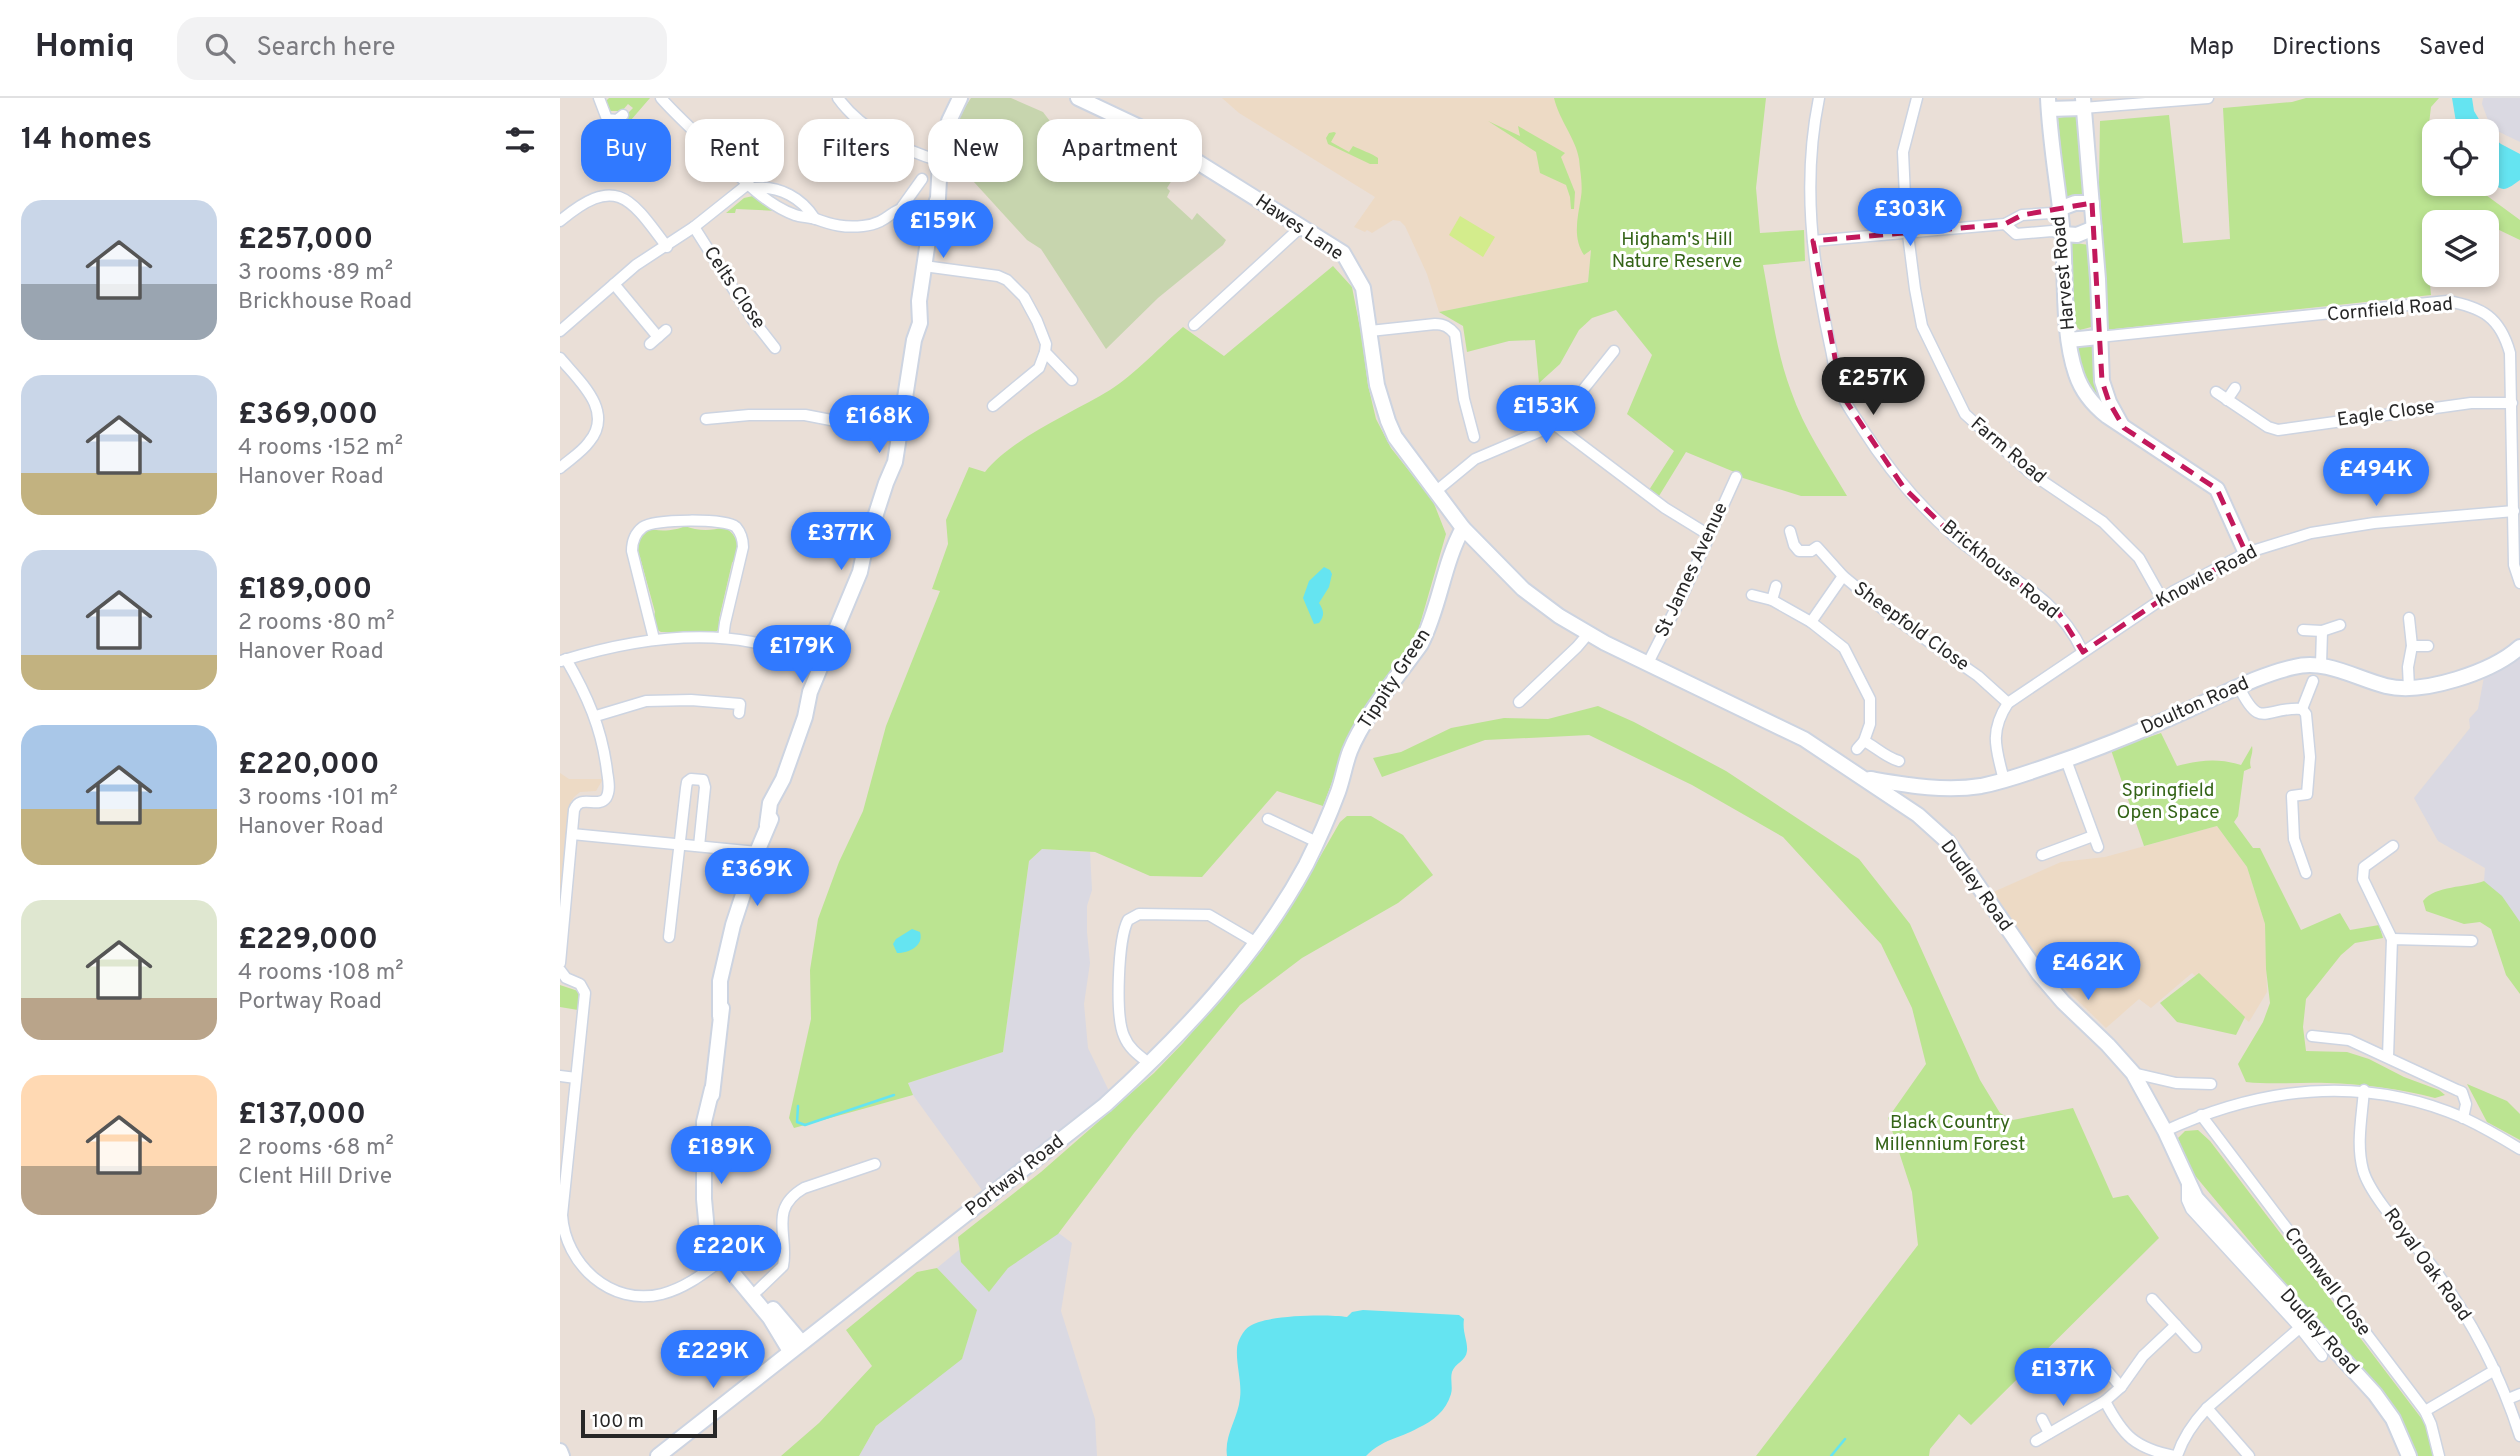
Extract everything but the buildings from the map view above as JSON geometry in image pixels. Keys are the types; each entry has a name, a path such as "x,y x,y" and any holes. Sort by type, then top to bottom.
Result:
{"street":[{"path":"599,98 607,119 617,120 624,115"},
{"path":"661,98 752,186 777,189 789,195 808,207 815,219 828,225 841,227 876,224 901,207 922,179"},
{"path":"838,98 846,110 869,128 928,158"},
{"path":"950,119 960,98"},
{"name":"Hawes Lane","path":"1068,98 1102,109"},
{"name":"Hawes Lane","path":"1078,98 1148,131 1343,253 1363,288 1377,385 1388,421 1395,437 1463,528"},
{"name":"Brickhouse Road","path":"1819,98 1812,131 1809,175 1813,241 1825,321 1842,396 1882,460 1904,488 1956,538 2013,576 2058,612 2083,652"},
{"name":"Farm Road","path":"1917,98 1903,152 1908,233 1922,326 1965,414 2029,472 2103,522 2139,558 2162,599"},
{"path":"2048,104 2208,98"},
{"name":"Harvest Road","path":"2083,103 2105,392 2124,428"},
{"name":"Harvest Road","path":"2048,104 2063,234 2073,366 2094,405 2217,489 2246,552"},
{"path":"796,1346 707,1231 704,1199 704,1122 712,1088 720,1016 720,981 733,925 757,852 767,825 778,806 783,779 805,717 820,687 825,662 845,604 852,570 864,548 899,447 898,433 914,340 912,323 919,301 932,214 933,182"},
{"path":"560,331 636,265 667,247 752,186"},
{"path":"560,221 582,202 611,195 622,198 640,211 667,247"},
{"path":"1813,241 2005,224 2022,215 2051,213 2075,203 2092,203"},
{"path":"901,207 910,206 932,214"},
{"path":"2005,224 2016,234 2052,231 2077,235 2094,229"},
{"path":"1210,327 1198,321 1301,227"},
{"name":"Celts Close","path":"694,228 753,320 775,348"},
{"path":"925,266 998,276 1007,280 1024,297 1037,321 1046,344 1039,368 993,407"},
{"path":"614,284 658,337"},
{"name":"Cornfield Road","path":"2099,337 2446,301 2481,309 2494,321 2510,353 2514,565 2520,583"},
{"path":"1370,331 1443,324 1455,334 1464,399 1474,437"},
{"path":"2069,340 2099,337"},
{"path":"1435,492 1475,459 1555,425 1614,351"},
{"path":"1045,352 1072,380"},
{"path":"560,358 595,401 600,419 590,442 560,468"},
{"path":"2227,400 2235,388"},
{"name":"Eagle Close","path":"2216,392 2268,427 2278,430 2471,403 2512,402"},
{"path":"706,419 749,415 805,415 898,433"},
{"path":"1555,425 1665,508 1709,535"},
{"name":"St James Avenue","path":"1648,663 1683,594 1736,477"},
{"name":"Knowle Road","path":"2008,704 2162,599 2246,552 2311,533 2374,523 2514,511"},
{"path":"654,639 632,551 637,533 655,523 721,521 736,528 743,541 723,638"},
{"name":"Dudley Road","path":"1463,528 1523,589 1559,616 1588,634 1804,739 1918,815 1948,842 2039,974 2056,995 2133,1073 2165,1131 2187,1181 2211,1216 2304,1324 2387,1410 2402,1435 2409,1456"},
{"name":"Tippity Green","path":"1339,790 1351,749 1366,722 1428,631 1454,544 1463,528"},
{"name":"Sheepfold Close","path":"1790,531 1796,548 1805,552 1817,547 1843,576 1889,614 1978,676 2008,704"},
{"path":"1811,622 1843,576"},
{"path":"1772,600 1776,586"},
{"path":"1752,595 1772,600 1811,622 1844,648 1870,699 1872,716 1860,745 1877,748 1887,757 1899,761"},
{"path":"2409,618 2413,646 2408,667 2409,688"},
{"path":"2303,630 2322,631 2340,625"},
{"path":"2321,665 2322,631"},
{"path":"1519,702 1577,648 1588,634"},
{"path":"560,963 576,804 601,802 608,791 606,765 596,716 585,691 563,660 654,639 723,638 750,642 825,662"},
{"path":"2413,646 2428,646"},
{"name":"Doulton Road","path":"1865,778 1927,788 1979,786 2066,760 2143,730 2276,671 2305,664 2321,665 2388,687 2431,686 2507,659 2520,647"},
{"path":"2302,709 2313,681"},
{"path":"2239,687 2248,706 2256,714 2264,715 2292,708 2302,709 2306,713 2309,735 2307,794 2292,796 2294,839 2305,873"},
{"path":"596,716 646,701 663,699 740,704 739,713"},
{"path":"2004,780 1995,732 2001,714 2008,704"},
{"path":"2066,760 2098,847"},
{"path":"669,937 687,782 696,778 702,780 705,787 699,846"},
{"name":"Portway Road","path":"658,1456 1105,1105 1150,1064 1202,1009 1255,942 1296,882 1339,790"},
{"path":"1268,818 1317,842"},
{"path":"572,834 757,852"},
{"path":"2042,855 2093,836"},
{"path":"2388,1057 2392,939 2363,878 2364,867 2393,846"},
{"path":"1150,1064 1128,1043 1122,1034 1119,1018 1120,947 1128,920 1139,914 1209,915 1255,942"},
{"path":"2392,939 2472,941"},
{"path":"560,970 566,978 580,984 585,993 562,1215 567,1242 583,1269 607,1287 621,1293 648,1297 686,1285 726,1258"},
{"path":"2312,1036 2349,1040 2462,1092 2466,1104 2463,1118"},
{"path":"2133,1073 2176,1083 2211,1084"},
{"path":"560,1076 576,1078"},
{"path":"2165,1131 2200,1115 2278,1095 2364,1090 2463,1118 2520,1149"},
{"name":"Royal Oak Road","path":"2364,1090 2359,1142 2363,1171 2376,1196 2456,1299 2495,1370 2520,1436"},
{"name":"Cromwell Close","path":"2200,1115 2425,1411 2439,1456"},
{"path":"754,1294 783,1266 781,1219 783,1209 794,1193 875,1164"},
{"path":"2152,1299 2196,1347"},
{"path":"2105,1401 2128,1437 2153,1452 2175,1456 2207,1408 2304,1324 2322,1356"},
{"path":"2036,1441 2105,1401 2121,1387 2143,1356 2176,1325"},
{"path":"2093,1354 2121,1387"},
{"path":"2425,1411 2495,1370"},
{"path":"2508,1399 2520,1394"},
{"path":"2207,1408 2249,1456"},
{"path":"2042,1419 2049,1433"},
{"path":"560,1451 562,1456"}],"highlighted area":[{"path":"2092,203 2102,381 2109,402 2124,428 2217,489 2246,553 2174,591 2083,652 2058,612 1956,538 1904,488 1842,395 1813,241 2005,224 2022,215"}],"shaded area":[{"path":"1222,98 1594,98 1600,150 1588,282 1439,312 1427,274 1405,226 1400,221 1393,220 1372,233 1354,227 1375,197 1239,113"},
{"path":"2483,98 2520,98 2520,142 2499,132 2499,119 2488,119 2482,104"},
{"path":"2520,653 2520,949 2484,881 2485,868 2438,841 2414,798 2470,728 2469,719 2478,709 2484,677"},
{"path":"560,773 569,779 603,779 596,791 580,792 570,804 560,897"},
{"path":"2217,826 2247,867 2265,924 2267,992 2249,1022 2192,973 2151,1008 2139,999 2106,1028 2044,968 1991,893 2061,862 2105,857"},
{"path":"1042,849 1090,852 1092,890 1087,906 1087,932 1090,963 1084,1004 1088,1048 1110,1093 984,1193 913,1095 908,1083 1003,1052 1029,861"},
{"path":"1017,1202 1072,1243 1061,1311 1095,1419 1097,1456 859,1456 876,1426 962,1358 976,1310 937,1268"}],"green space":[{"path":"609,98 650,98 632,119 627,119 626,115 633,108 628,104 622,111 607,111 605,102"},
{"path":"971,98 1011,98 1043,112 1048,119 1037,119 1037,182 1171,182 1167,188 1170,191 1167,197 1192,220 1197,213 1226,240 1158,298 1106,349 1041,249 1027,240 974,182 1023,182 1023,119 957,119"},
{"name":"Higham's Hill Nature Reserve","path":"1554,98 1766,98 1756,188 1760,233 1804,230 1805,261 1763,265 1774,329 1781,360 1802,419 1847,496 1801,496 1743,478 1686,452 1659,496 1649,490 1674,451 1627,414 1652,355 1616,310 1592,318 1579,330 1560,364 1539,383 1535,340 1509,341 1467,352 1463,326 1439,312 1588,282 1591,250 1584,255 1577,234 1582,188 1579,159"},
{"path":"2306,98 2439,98 2431,107 2430,119 2422,119 2422,196 2487,196 2520,220 2520,240 2499,230 2499,210 2422,210 2422,287 2430,287 2431,295 2105,330 2098,250 2100,121 2169,115 2183,243 2230,239 2223,108 2292,102"},
{"path":"2077,115 2086,196 2066,202 2058,118"},
{"path":"1488,121 1520,136 1518,126 1565,153 1561,157 1575,192 1574,209 1571,209 1566,185 1540,173 1536,152"},
{"path":"1329,133 1336,133 1331,142 1349,152 1353,146 1369,153 1378,158 1378,164 1370,164 1328,144 1326,138"},
{"path":"753,196 778,211 736,209 735,213 726,213 744,198"},
{"path":"1460,216 1495,237 1483,257 1449,235"},
{"path":"2069,242 2089,245 2095,326 2080,330 2074,324"},
{"path":"1333,266 1352,287 1376,419 1391,448 1433,501 1446,534 1416,638 1356,719 1323,806 1277,791 1202,877 1150,876 1095,852 1042,849 1029,861 1003,1052 908,1083 913,1095 794,1128 789,1118 811,1019 810,970 818,919 839,862 863,811 886,726 940,591 932,589 948,544 946,520 969,467 985,472 1026,437 1119,384 1183,327 1224,356"},
{"path":"2097,341 2113,417 2086,391 2073,343"},
{"path":"685,526 704,530 724,527 736,539 738,548 719,619 720,629 715,632 661,632 654,624 655,612 640,557 635,550 639,537 647,528 666,530"},
{"name":"Black Country Millennium Forest","path":"1598,706 1726,771 1859,859 1910,924 1980,1080 2000,1113 2013,1120 2073,1108 2113,1198 2128,1195 2159,1238 1971,1425 1959,1414 1930,1449 1929,1456 1756,1456 1918,1245 1912,1192 1888,1118 1926,1064 1912,1008 1881,944 1783,837 1692,785 1589,735 1485,740 1382,777 1373,758 1401,752 1451,728 1504,718 1548,719"},
{"name":"Springfield Open Space","path":"2161,733 2177,766 2209,761 2241,765 2252,746 2251,768 2244,771 2238,816 2234,822 2253,848 2260,848 2301,930 2340,913 2350,930 2379,925 2383,938 2355,943 2341,955 2306,999 2303,1027 2306,1051 2347,1052 2369,1059 2445,1095 2435,1098 2341,1084 2246,1082 2238,1064 2263,1022 2270,1003 2265,924 2247,867 2217,826 2144,846 2111,750"},
{"path":"1347,816 1371,816 1403,835 1433,875 1398,903 1302,958 1240,1005 1134,1133 1058,1234 1008,1268 989,1292 961,1262 958,1237 1041,1172 1154,1073 1183,1043 1262,950 1340,822"},
{"path":"2484,881 2502,896 2520,922 2520,994 2506,975 2491,929 2480,922 2464,924 2426,911 2423,901 2435,892"},
{"path":"2199,973 2245,1017 2236,1035 2177,1022 2160,1003"},
{"path":"560,985 578,991 578,1010 560,1007"},
{"path":"2467,1084 2507,1101 2520,1114 2520,1140 2487,1122"},
{"path":"2198,1130 2210,1141 2425,1423 2431,1437 2434,1456 2416,1456 2406,1429 2395,1410 2192,1172 2178,1138 2185,1131"},
{"path":"937,1268 977,1310 962,1359 876,1426 859,1456 781,1456 819,1423 872,1366 846,1330 917,1272"}],"water":[{"path":"2452,98 2472,98 2474,111 2479,119 2456,119"},
{"path":"2499,142 2520,154 2520,180 2507,188 2501,188"},
{"path":"1324,567 1332,574 1329,587 1319,603 1323,611 1322,618 1319,623 1314,624 1303,598 1309,581"},
{"path":"912,929 920,932 918,945 906,952 897,953 893,944 896,939"},
{"path":"1363,1310 1459,1315 1464,1319 1466,1354 1452,1372 1451,1394 1438,1415 1411,1432 1378,1446 1366,1456 1227,1456 1227,1441 1240,1398 1237,1346 1245,1330 1258,1322 1269,1320 1311,1316 1347,1317 1352,1312"}],"waterway":[{"path":"798,1106 797,1122 805,1125 894,1095"},
{"path":"1831,1456 1845,1439"}]}
